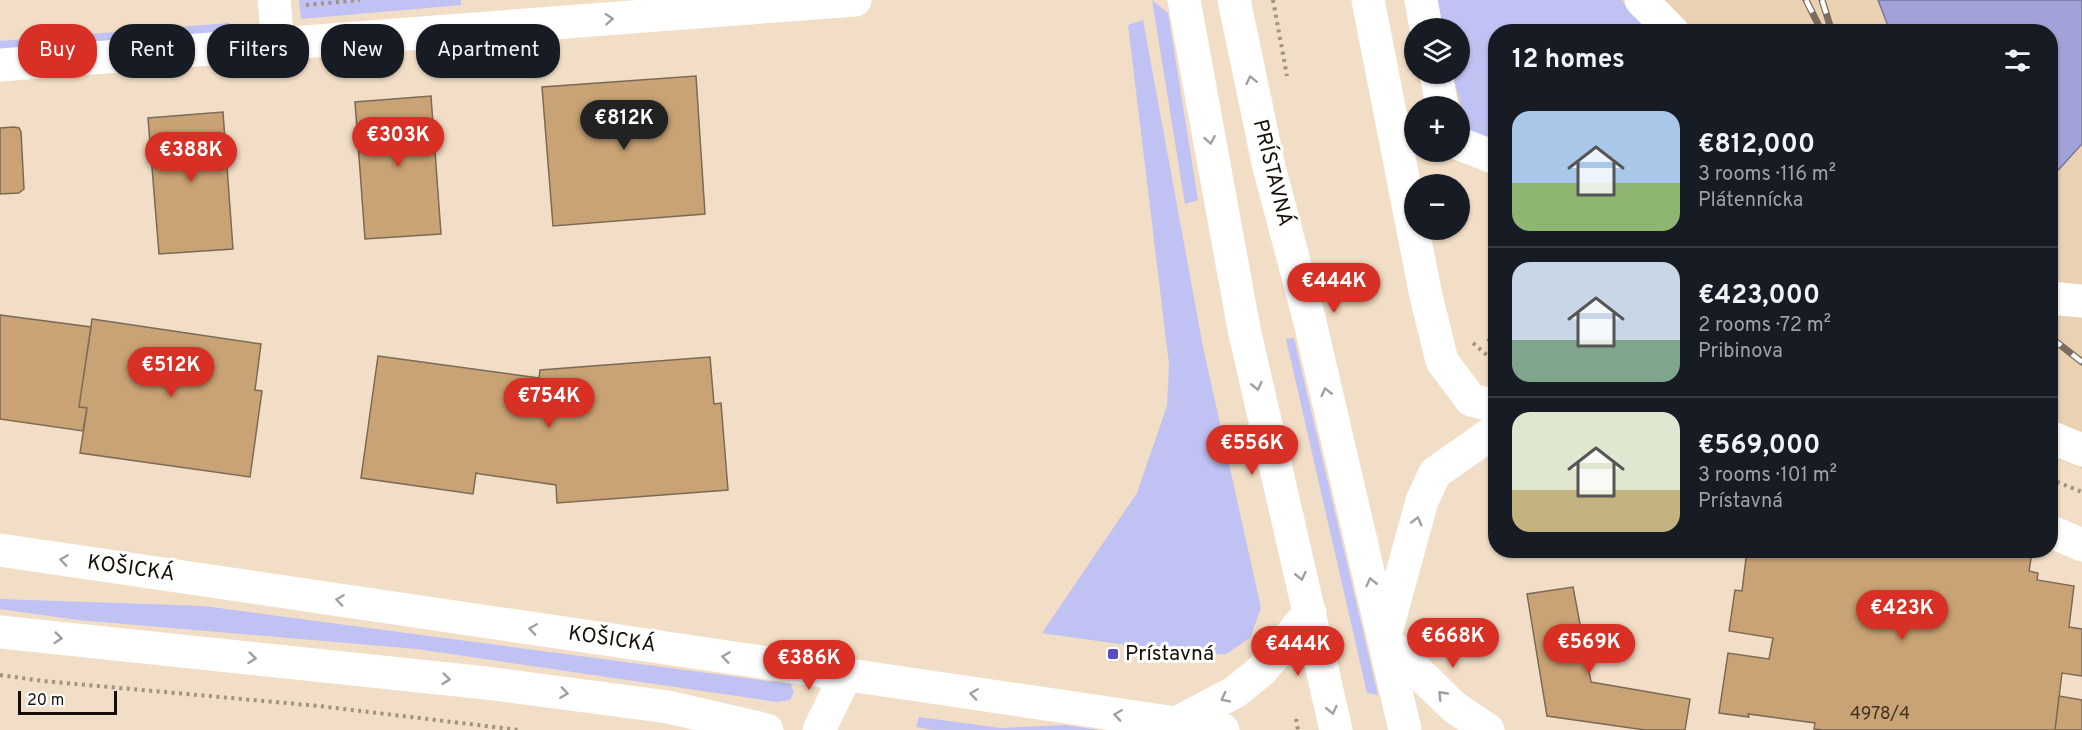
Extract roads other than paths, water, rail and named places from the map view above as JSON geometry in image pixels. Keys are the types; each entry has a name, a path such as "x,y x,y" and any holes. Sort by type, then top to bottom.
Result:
{"main road":[{"path":"309,42 855,0"},
{"path":"1184,0 1244,329 1336,730"},
{"name":"PRÍSTAVNÁ","path":"1234,0 1269,167 1309,318 1405,730"},
{"path":"1368,0 1426,296 1442,362 1470,400 1488,404"},
{"path":"1421,0 1424,18"},
{"path":"1641,0 1665,24"},
{"path":"281,24 285,3"},
{"path":"0,64 207,49"},
{"path":"1470,148 1488,155"},
{"path":"2058,299 2082,302"},
{"path":"1488,436 1436,473 1422,501 1384,639 1454,707 1488,730"},
{"path":"2058,440 2082,450"},
{"path":"2058,534 2082,545"},
{"name":"KOŠICKÁ","path":"0,550 1223,730"},
{"path":"1176,723 1235,692 1262,670 1310,612"},
{"path":"0,632 486,683 668,707 767,730"},
{"path":"819,730 846,675"}],"railway":[{"path":"1806,0 1818,24"},
{"path":"1822,0 1830,24"},
{"path":"2058,343 2082,362"}],"place":[{"name":"Prístavná","path":"1113,654"}]}
